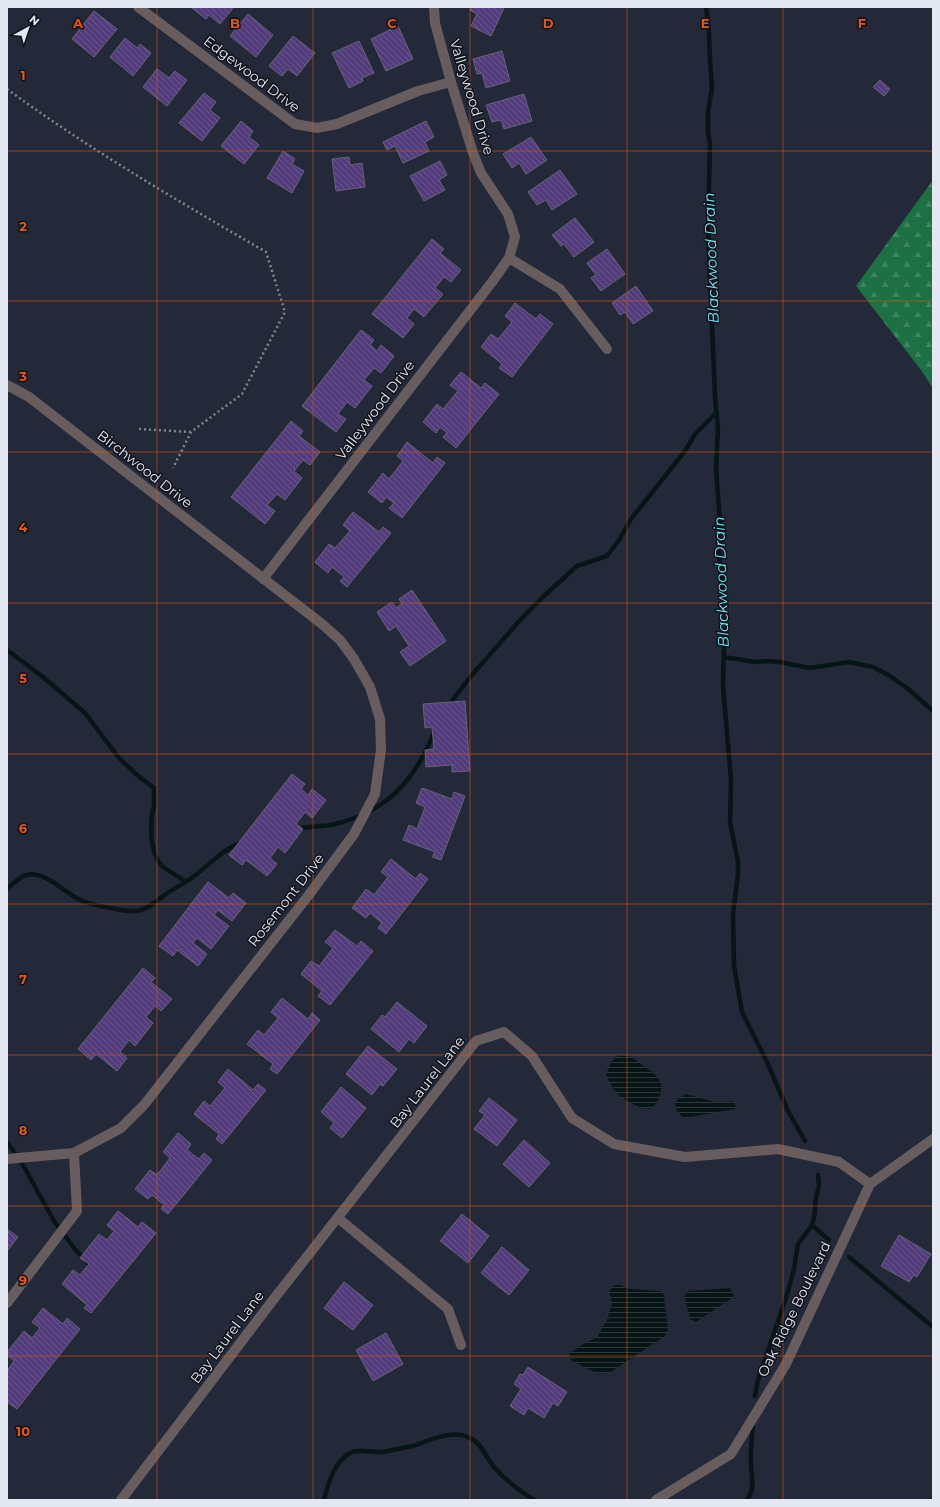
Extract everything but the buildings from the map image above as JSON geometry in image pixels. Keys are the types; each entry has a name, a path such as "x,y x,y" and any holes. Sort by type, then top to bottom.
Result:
{"street":[{"name":"Edgewood Drive","path":"138,7 295,124 317,128 337,124 418,91 451,82"},
{"name":"Valleywood Drive","path":"263,579 509,258 516,237 508,214 481,173 473,153 435,23 434,7"},
{"path":"509,258 560,289 607,349"},
{"name":"Birchwood Drive","path":"7,385 29,397 263,579"},
{"name":"Rosemont Drive","path":"7,1159 74,1153 122,1128 144,1104 308,896 354,834 375,794 381,750 380,719 370,687 354,659 340,640 322,624 263,579"},
{"name":"Bay Laurel Lane","path":"121,1500 268,1306 476,1041 504,1032 532,1056 572,1118 614,1144 685,1157 778,1149 839,1162 870,1184"},
{"name":"Oak Ridge Boulevard","path":"656,1500 731,1454 786,1364 870,1184 933,1139"},
{"path":"7,1303 77,1211 74,1153"},
{"path":"338,1218 448,1309 461,1345"}],"path":[{"path":"7,88 47,118 162,192 266,252 285,312 242,394 191,432 173,468"},
{"path":"139,429 191,432"}],"green space":[{"path":"933,180 933,388 921,370 856,286"}],"shaded area":[{"path":"619,1055 628,1056 636,1060 660,1081 660,1096 651,1109 646,1109 630,1103 620,1096 611,1085 606,1074 612,1061"},
{"path":"686,1094 718,1103 732,1101 737,1108 684,1118 677,1112 675,1103 679,1098"},
{"path":"614,1285 621,1285 630,1289 660,1291 664,1295 668,1330 665,1336 609,1373 598,1374 571,1360 569,1354 597,1337 607,1320 612,1303 609,1292"},
{"path":"730,1288 734,1296 732,1298 696,1322 690,1319 684,1296 688,1291"}],"waterway":[{"name":"Blackwood Drain","path":"706,7 712,88 708,111 708,132 710,143 708,230 715,397 718,429 716,469 720,521 719,552 723,600 723,685 731,780 730,822 738,862 733,914 734,966 742,1012 767,1062 788,1111 805,1141"},
{"path":"448,706 471,676 521,619 545,595 577,566 607,556 619,540 631,519 685,451 695,434 717,412"},
{"path":"7,650 43,677 85,713 119,758 154,788 154,806 151,819 151,832 154,851 162,866 185,882"},
{"path":"724,657 755,662 780,662 810,668 849,662 873,667 890,676 907,688 933,711"},
{"path":"297,829 331,825 350,820 383,803 408,779 418,765 435,730"},
{"path":"7,889 21,877 33,874 47,879 74,897 85,902 117,909 137,911 149,906 193,877 229,848 242,843"},
{"path":"7,1142 23,1165 54,1221 74,1248 89,1264"},
{"path":"755,1396 758,1380 787,1295 794,1269 798,1244 812,1225 814,1218 816,1197 819,1186 818,1175"},
{"name":"Blackwood Drain","path":"812,1225 829,1240"},
{"name":"Blackwood Drain","path":"849,1257 933,1327"},
{"path":"747,1500 750,1496 752,1487 751,1454 753,1424"},
{"path":"324,1500 332,1474 344,1457 350,1453 358,1451 383,1452 413,1446 435,1438 450,1435 465,1436 476,1442 482,1448 498,1472 523,1493 534,1500"}]}
